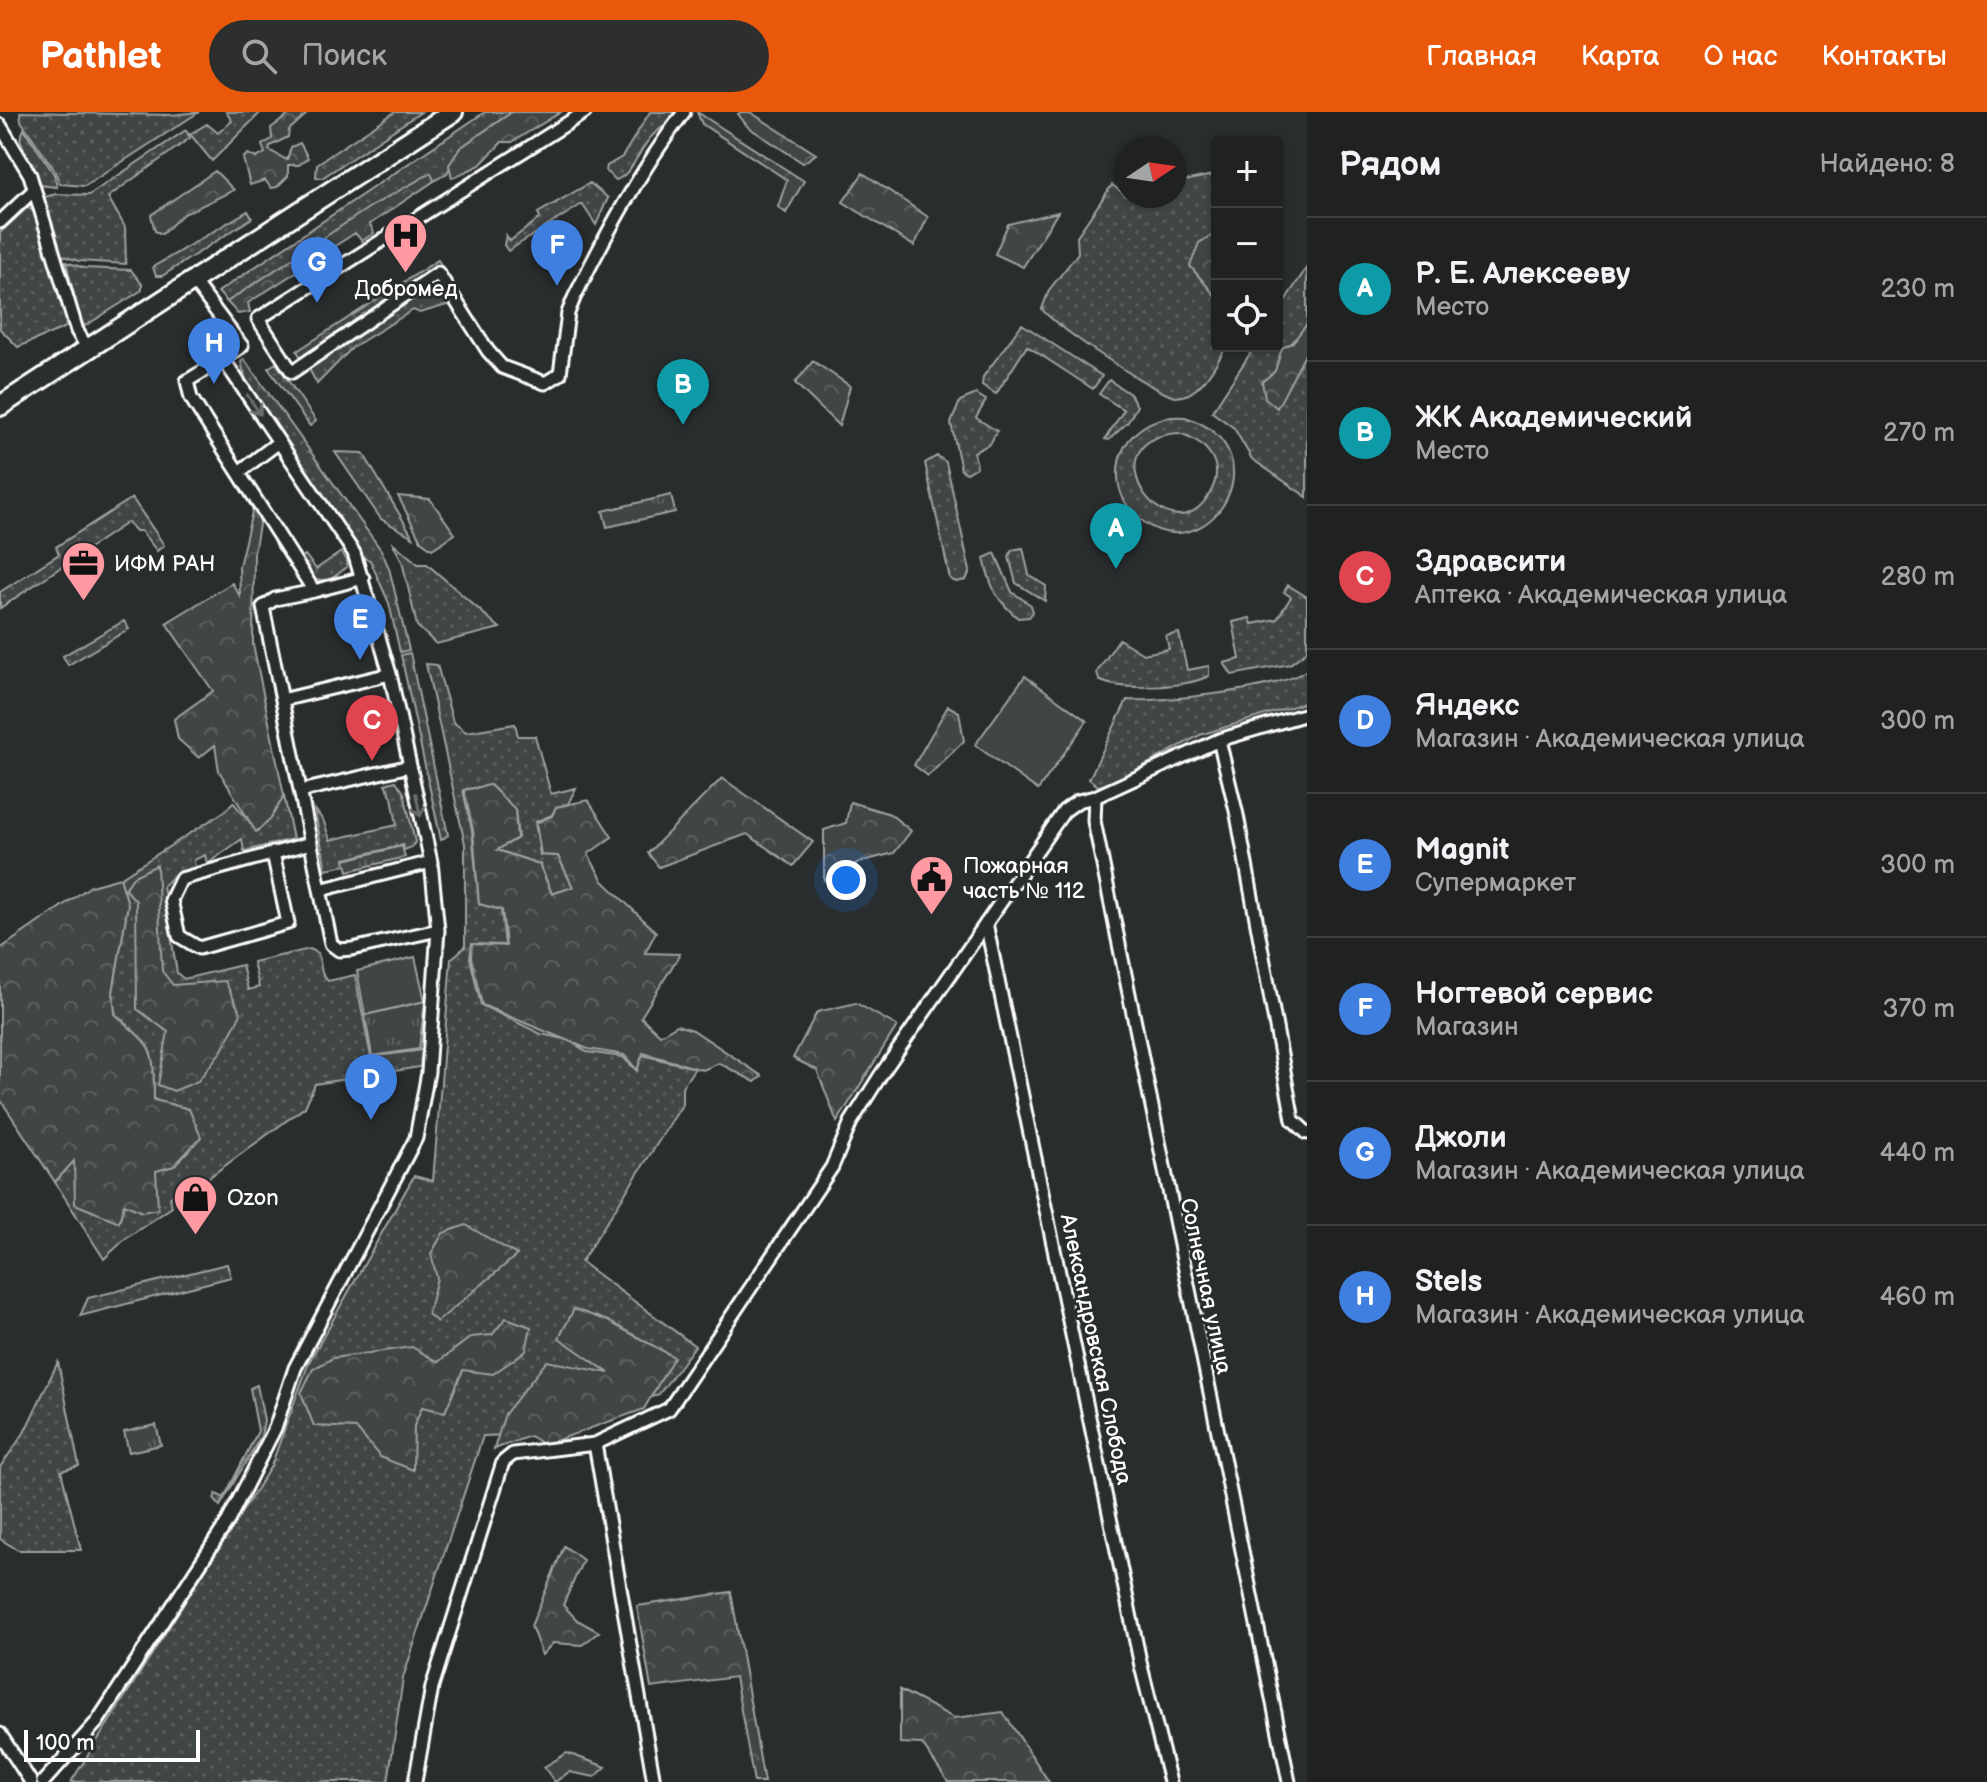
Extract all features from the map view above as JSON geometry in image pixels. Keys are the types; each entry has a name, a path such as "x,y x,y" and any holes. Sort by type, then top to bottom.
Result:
{"main road":[{"path":"0,406 453,112"}],"street":[{"path":"585,112 258,319 292,372 438,273 502,367 545,383 552,380 560,374 568,313 574,298 625,197 653,151 684,112"},
{"path":"0,125 30,175 77,331 88,349"},
{"path":"0,222 34,190"},
{"path":"194,282 242,346 187,381 191,398 314,591"},
{"path":"43,1782 97,1722 222,1532 275,1428 295,1368 416,1138 428,1072 438,930 431,862 390,674 363,578 354,553 223,359"},
{"path":"239,472 279,442"},
{"path":"363,578 275,599 263,607 331,944 339,950 438,930"},
{"path":"282,700 390,674"},
{"path":"415,1782 432,1687 503,1462 513,1454 595,1444 669,1409 695,1375 832,1167 851,1122 880,1076 1054,822 1078,801 1095,797 1219,740 1307,714"},
{"path":"1219,740 1237,815 1293,1120 1302,1130"},
{"path":"301,791 410,766"},
{"name":"Солнечная улица","path":"1095,797 1094,821 1103,867 1289,1782"},
{"path":"273,853 288,923 199,948 179,936 171,900 181,879 273,853 311,843"},
{"path":"320,890 431,862"},
{"name":"Александровская Слобода","path":"986,923 1141,1666 1170,1782"},
{"path":"595,1444 654,1782"},
{"path":"0,1734 31,1782"}],"green space":[{"path":"20,112 171,115 199,112 85,186 60,184 55,171 21,121"},
{"path":"226,112 261,112 212,161 190,134 207,124 218,133 232,121"},
{"path":"293,112 309,112 289,130 288,137 270,146 269,150 287,160 291,147 300,143 308,158 299,165 288,165 288,176 277,187 271,188 265,180 250,185 243,158 248,154 256,158 265,153 262,145 272,139 271,128"},
{"path":"395,112 421,112 322,178 316,177 317,164"},
{"path":"485,112 512,112 460,148 447,173 434,181 431,174 227,302 218,292"},
{"path":"512,112 561,112 512,142 502,142 480,165 452,178 449,165 460,148"},
{"path":"650,112 676,112 648,140 627,172 616,180 606,171 607,166 622,157"},
{"path":"697,112 804,181 786,213 778,207 787,180 702,124"},
{"path":"750,112 816,154 803,163 748,127 738,114"},
{"path":"24,129 54,174 57,187 39,185 20,139"},
{"path":"186,130 190,138 108,197 125,227 126,264 79,261 60,255 42,198 55,194 89,195"},
{"path":"215,171 234,190 182,215 162,234 155,231 151,215"},
{"path":"431,173 434,181 370,224 374,233 362,241 355,233 318,257 323,266 313,271 307,265 248,303 250,312 238,314 227,302 370,207"},
{"path":"863,173 928,217 914,246 843,202"},
{"path":"1211,175 1211,352 1223,352 1200,386 1185,396 1176,397 1106,358 1064,329 1042,309 1049,290 1078,253 1077,236 1112,185 1115,187 1115,208 1187,208 1187,180"},
{"path":"590,183 608,198 596,225 582,204 508,251 504,245 506,235 510,241 540,218 538,213"},
{"path":"28,207 36,214 61,289 66,327 18,347 0,329 0,233"},
{"path":"248,211 252,218 162,276 156,276 153,267"},
{"path":"1058,212 1023,267 995,254 1008,224"},
{"path":"1211,236 1211,291 1190,266 1199,243"},
{"path":"438,260 443,268 302,359 297,351"},
{"path":"66,262 84,268 131,270 142,284 142,290 82,328"},
{"path":"1307,267 1307,497 1252,459 1234,428 1212,412 1251,352 1283,352 1283,304"},
{"path":"428,285 434,286 447,305 420,313 413,310 353,347 317,384 309,369"},
{"path":"1022,324 1102,376 1093,389 1027,346 996,394 982,385 983,377"},
{"path":"1307,324 1307,351 1277,408 1265,398 1262,382 1275,371 1283,348 1292,343"},
{"path":"244,359 381,550 389,568 409,650 400,652 389,603 370,560 363,558 246,380 241,362"},
{"path":"813,361 850,386 839,426 795,383"},
{"path":"276,363 316,421 310,426 268,368"},
{"path":"1109,380 1130,394 1137,406 1128,422 1109,440 1105,439 1124,410 1099,394"},
{"path":"976,394 986,400 976,418 997,431 990,444 974,452 977,467 967,473 961,470 951,423 960,401"},
{"path":"1171,417 1185,417 1215,433 1230,454 1233,478 1226,501 1211,519 1190,531 1166,532 1141,520 1125,502 1118,478 1122,452 1129,441 1147,425","holes":["1178,433 1188,436 1210,455 1216,472 1215,482 1210,493 1193,511 1174,515 1157,507 1143,492 1136,474 1138,455 1151,440"]},
{"path":"335,452 363,453 413,537 381,519"},
{"path":"937,456 946,462 970,571 966,580 956,582 950,579 925,463"},
{"path":"671,495 675,512 607,527 603,511"},
{"path":"398,496 430,499 455,534 432,549 421,541"},
{"path":"132,498 164,545 157,551 141,531 136,531 128,522 0,608 0,592 59,554 56,547"},
{"path":"253,508 260,519 254,553 253,644 284,796 270,819 256,832 219,771 215,745 199,758 178,739 174,719 213,691 166,623 232,583 240,596 239,566"},
{"path":"392,542 418,564 427,564 500,628 436,644 417,626 402,561"},
{"path":"1023,548 1029,575 1046,586 1045,601 1016,583 1009,557 1012,550"},
{"path":"341,552 347,560 347,567 330,580 315,580 300,559 305,555 316,569"},
{"path":"995,553 1012,592 1031,605 1033,612 1029,617 1018,618 995,592 984,558"},
{"path":"1288,585 1307,597 1307,651 1290,664 1232,675 1224,663 1240,659 1233,622 1250,618 1252,624 1277,619 1291,597 1284,592"},
{"path":"124,621 129,629 68,665 63,656"},
{"path":"1179,633 1187,670 1209,666 1209,676 1154,687 1122,686 1099,680 1097,672 1119,639 1143,654 1169,649 1166,636"},
{"path":"410,653 448,835 441,840 401,655"},
{"path":"426,664 437,665 453,722 466,732 515,724 518,736 535,736 551,794 576,788 568,804 556,807 552,815 535,822 540,855 558,856 573,887 552,894 540,864 497,850 518,838 515,809 490,785 463,790 472,830 479,904 501,910 505,945 472,944 470,958 481,1005 541,1034 569,1040 587,1052 623,1057 637,1071 642,1055 695,1068 682,1087 682,1105 581,1262 695,1346 659,1394 568,1433 483,1436 403,1678 388,1782 71,1782 271,1466 309,1362 414,1176 433,1181 451,959 465,947 465,844"},
{"path":"1307,670 1307,702 1200,735 1111,784 1098,786 1089,779 1127,700 1192,697 1247,689 1293,677"},
{"path":"1025,676 1087,721 1038,790 975,745"},
{"path":"948,706 959,712 964,741 928,776 914,765"},
{"path":"722,778 813,842 793,866 747,834 659,867 648,853"},
{"path":"396,781 404,793 415,842 412,847 404,850 403,845 345,859 346,865 326,869 314,808 324,822 330,840 397,825 392,797 385,784"},
{"path":"490,785 515,810 517,838 497,850 539,864 552,894 573,887 558,856 541,855 536,823 552,816 556,807 588,800 612,837 588,854 603,881 656,932 645,953 680,954 641,1017 660,1035 677,1025 693,1030 762,1076 755,1082 719,1063 703,1070 643,1053 637,1070 624,1055 588,1049 482,1005 471,957 472,944 506,946 502,910 479,904 473,830 464,790"},
{"path":"284,796 293,839 244,851 242,839 207,864 205,855 194,860 195,868 177,873 163,886 177,973 184,979 242,965 248,990 259,987 253,962 310,949 318,953 322,973 328,981 355,975 371,1057 422,1050 420,1067 315,1084 305,1107 200,1184 177,1190 170,1198 172,1207 125,1239 104,1259 55,1182 74,1160 119,1222 124,1204 156,1170 189,1109 154,1100 149,1050 115,1014 113,992 128,904 120,878 225,811 233,802 257,831 270,819"},
{"path":"850,802 890,814 911,831 894,853 859,862 824,880 824,830 846,823"},
{"path":"402,846 405,857 348,871 345,860"},
{"path":"157,865 162,971 173,985 225,981 241,1014 222,1050 198,1081 174,1091 158,1085 168,1032 137,1009 136,901 125,889 134,876"},
{"path":"120,878 128,904 113,992 115,1014 150,1050 154,1100 189,1109 201,1137 174,1166 156,1171 158,1209 142,1212 124,1204 119,1222 75,1204 74,1161 55,1182 0,1099 0,949 91,886"},
{"path":"415,957 425,1001 365,1015 357,971"},
{"path":"425,1001 419,1049 372,1056 365,1015"},
{"path":"856,1003 897,1026 837,1122 817,1070 793,1058 817,1012"},
{"path":"466,1225 517,1255 437,1322 428,1314 437,1278 431,1254 443,1233"},
{"path":"227,1264 231,1277 80,1316 88,1298"},
{"path":"574,1309 608,1321 674,1357 644,1409 544,1445 530,1436 494,1449 505,1414 547,1361 609,1373 559,1338"},
{"path":"506,1318 531,1327 526,1351 493,1374 463,1370 445,1412 422,1407 414,1426 413,1470 380,1457 356,1428 314,1426 301,1393 313,1369 333,1358 412,1347 438,1362 471,1337 492,1335"},
{"path":"58,1362 79,1466 61,1471 81,1550 18,1550 0,1539 0,1467 24,1433"},
{"path":"257,1385 264,1420 261,1436 220,1506 214,1499 216,1494 224,1498 258,1431 250,1388"},
{"path":"156,1425 161,1445 129,1452 124,1432"},
{"path":"564,1546 583,1560 563,1605 577,1620 599,1632 582,1645 553,1643 542,1655 531,1626"},
{"path":"731,1592 764,1782 754,1782 735,1677 651,1688 637,1606"},
{"path":"900,1690 954,1718 1003,1712 1049,1782 948,1782 922,1744 900,1743"},
{"path":"567,1753 606,1767 595,1777 569,1772 555,1782 544,1767"}],"place":[{"name":"Добромед","path":"406,274"},
{"name":"Ногтевой сервис","path":"557,286"},
{"name":"Джоли","path":"317,303"},
{"name":"Stels","path":"214,384"},
{"name":"ЖК Академический","path":"683,425"},
{"name":"Р. Е. Алексееву","path":"1116,569"},
{"name":"ИФМ РАН","path":"83,602"},
{"name":"Magnit","path":"360,660"},
{"name":"Здравсити","path":"372,761"},
{"name":"Пожарная часть № 112","path":"932,917"},
{"name":"Яндекс","path":"371,1120"},
{"name":"Ozon","path":"196,1236"}]}
